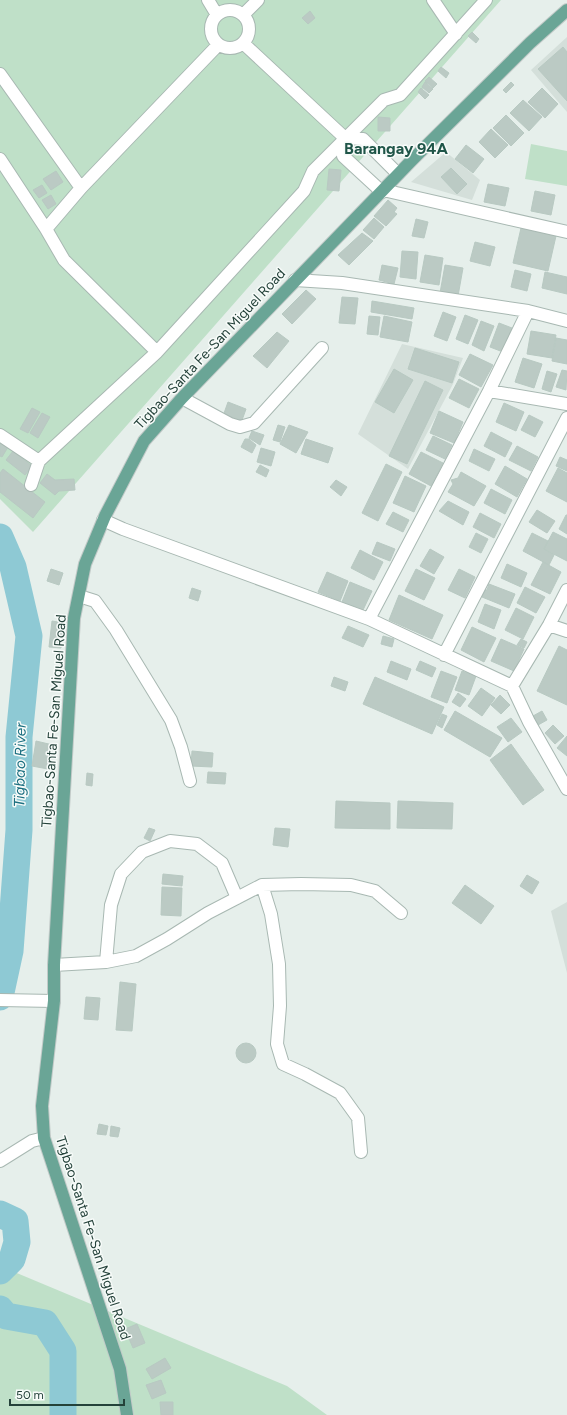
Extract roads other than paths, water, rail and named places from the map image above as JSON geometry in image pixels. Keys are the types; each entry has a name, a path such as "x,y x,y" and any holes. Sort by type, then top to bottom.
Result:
{"main road":[{"name":"Tigbao-Santa Fe-San Miguel Road","path":"127,1415 120,1369 44,1138 42,1106 54,1001 54,965 74,618 85,564 103,520 144,441 182,398 398,174 530,43 567,10"}],"street":[{"path":"208,0 217,15"},
{"path":"243,16 258,0"},
{"path":"433,0 456,34"},
{"path":"31,484 39,461 157,352 304,191 313,171 384,100 400,95 484,1"},
{"path":"227,10 234,11 243,16 248,25 249,32 243,43 231,48 224,48 218,45 213,39 210,26 217,15 227,10"},
{"path":"243,43 345,138 363,139 398,174"},
{"path":"46,230 81,188 218,45"},
{"path":"0,74 81,188"},
{"path":"345,138 343,156 383,191 567,232"},
{"path":"0,159 64,260 157,352"},
{"path":"295,280 342,283 528,311 567,321"},
{"path":"369,619 489,391 528,311"},
{"path":"182,398 230,424 240,427 254,423 322,348"},
{"path":"489,391 567,404"},
{"path":"444,655 567,418"},
{"path":"0,435 39,461"},
{"path":"103,520 123,529 369,619 512,686 529,722 567,789"},
{"path":"512,686 549,625 567,590"},
{"path":"79,596 95,601 116,630 164,707 171,720 181,747 190,781"},
{"path":"549,625 567,631"},
{"path":"106,962 111,905 121,874 142,852 170,841 197,844 222,863 237,898"},
{"path":"54,965 106,962 136,956 167,939 208,913 262,885 351,885 375,891 401,913"},
{"path":"262,885 271,914 279,964 280,1006 277,1044 283,1064 340,1093 358,1118 361,1152"},
{"path":"0,1000 54,1001"},
{"path":"0,1161 32,1142 44,1138"}],"waterway":[{"name":"Tigbao River","path":"0,537 13,567 29,636 19,737 19,830 10,951 0,997"},
{"name":"Tigbao River","path":"0,1214 15,1221 17,1242 12,1259 0,1271"},
{"name":"Tigbao River","path":"0,1309 6,1316 45,1323 63,1351 63,1415"}],"district":[{"name":"Barangay 94A","path":"396,148"}]}
